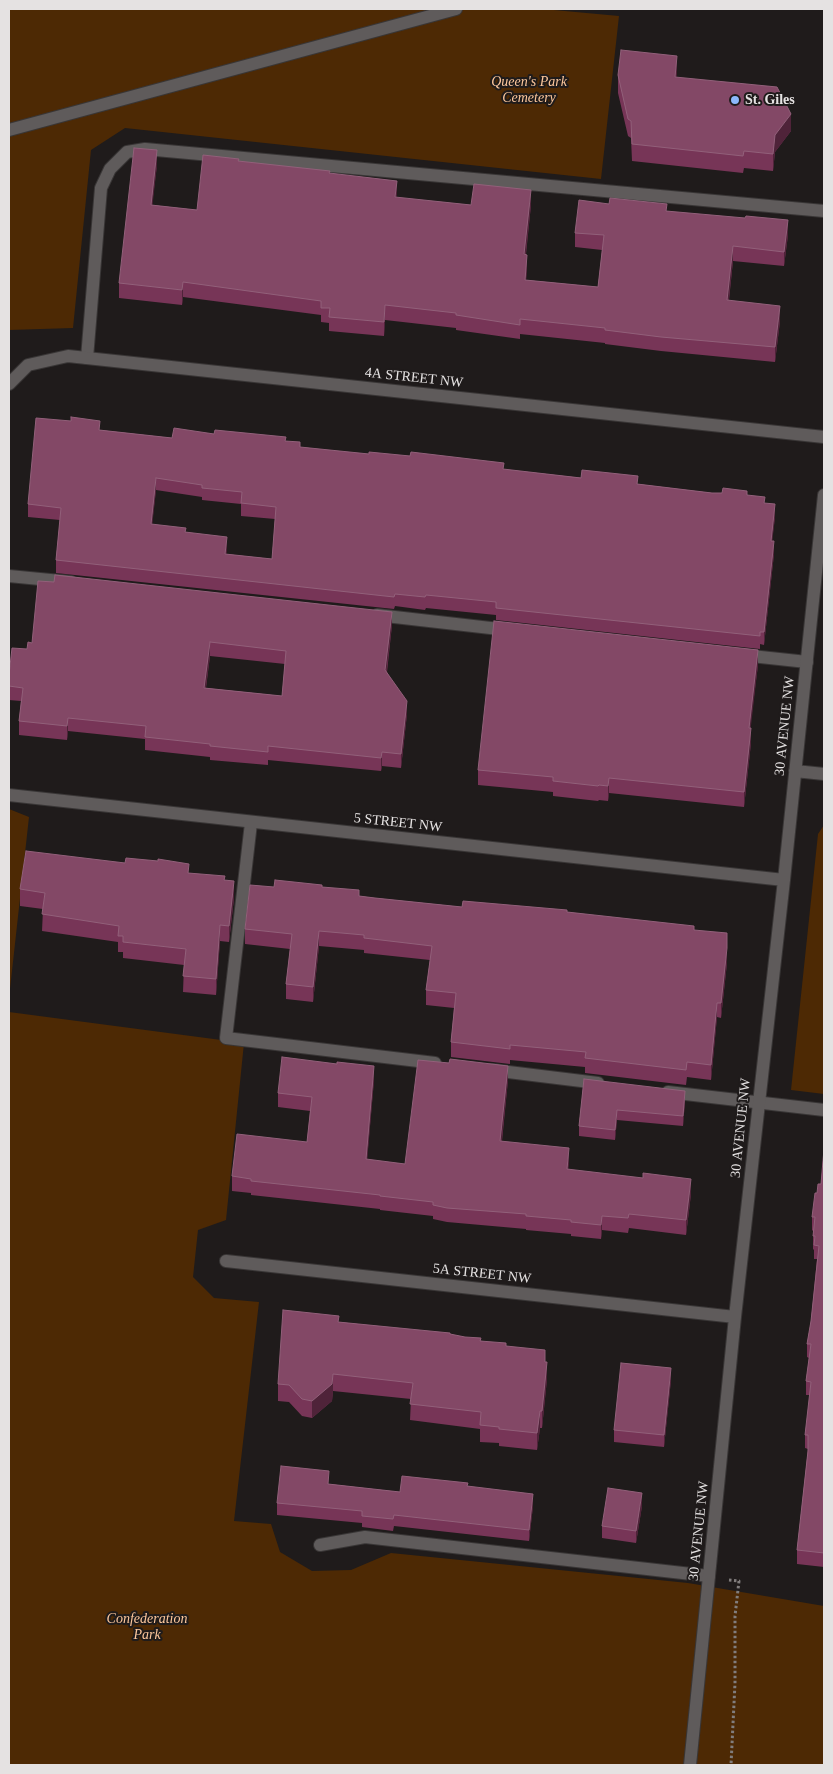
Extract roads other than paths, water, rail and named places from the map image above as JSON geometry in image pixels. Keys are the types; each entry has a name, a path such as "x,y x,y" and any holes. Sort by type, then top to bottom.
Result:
{"street":[{"path":"9,130 409,15 456,9"},
{"path":"87,358 101,188 110,169 126,152 145,149 824,211"},
{"name":"4A STREET NW","path":"9,384 28,364 68,356 824,437"},
{"name":"30 AVENUE NW","path":"690,1765 735,1317 784,880 824,495"},
{"path":"9,576 88,584"},
{"path":"366,614 525,631"},
{"path":"733,654 807,662"},
{"path":"795,771 824,774"},
{"name":"5 STREET NW","path":"9,795 784,880"},
{"path":"251,823 226,1038 451,1065"},
{"path":"480,1069 607,1084"},
{"path":"656,1090 824,1110"},
{"name":"5A STREET NW","path":"226,1261 735,1317"},
{"path":"320,1545 365,1537 709,1576"}],"place":[{"name":"St. Giles","path":"735,100"}],"park label":[{"name":"Queen's Park Cemetery","path":"529,90"},
{"name":"Confederation Park","path":"147,1628"}]}
